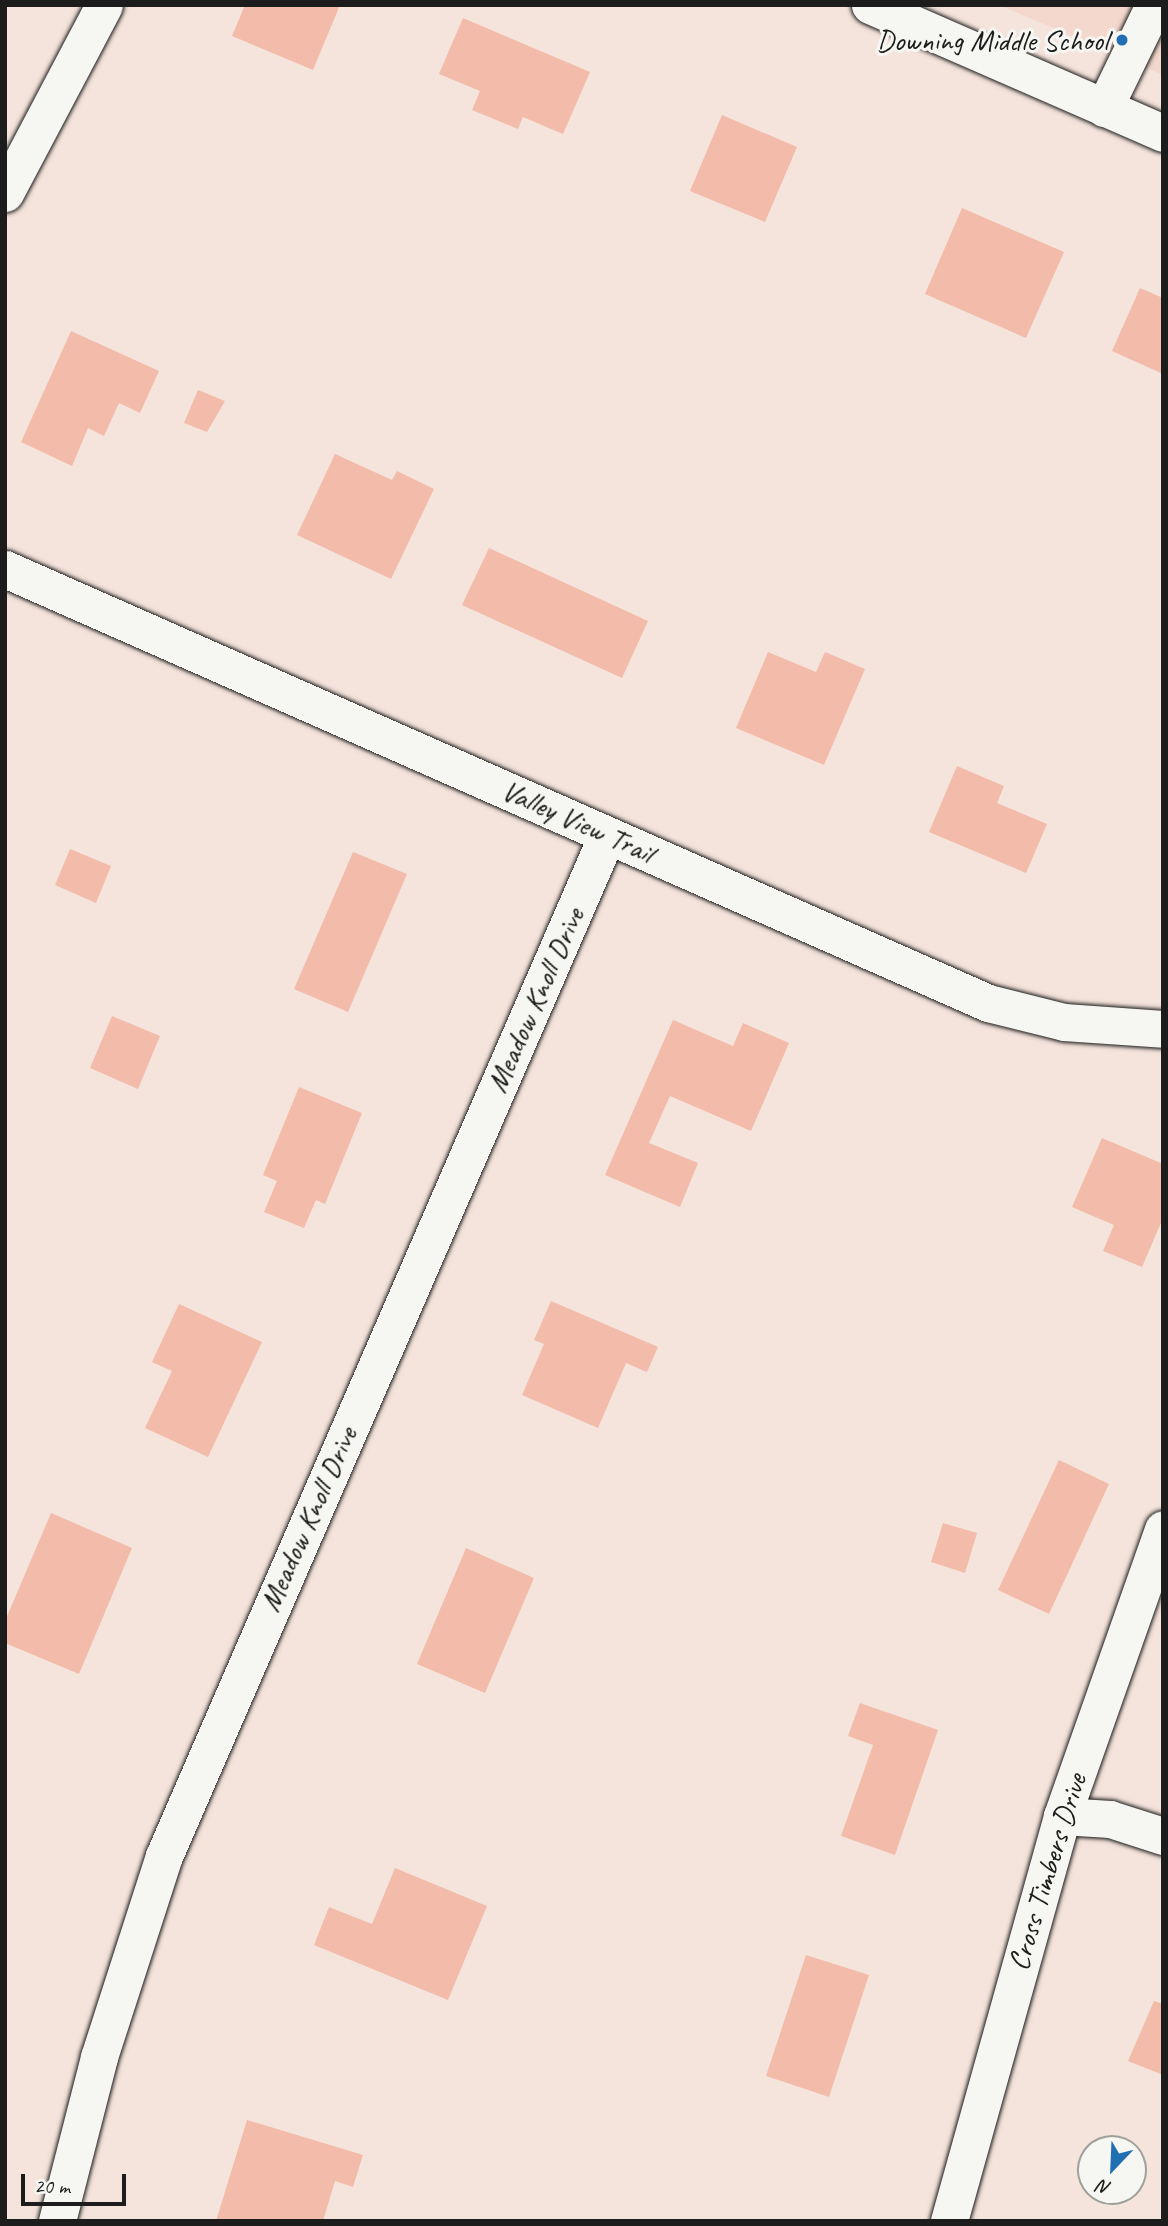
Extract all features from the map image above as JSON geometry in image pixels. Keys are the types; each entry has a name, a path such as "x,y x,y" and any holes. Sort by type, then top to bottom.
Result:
{"street":[{"path":"5,193 104,5"},
{"path":"870,5 1163,133"},
{"path":"1104,108 1154,5"},
{"name":"Valley View Trail","path":"5,569 988,1003 1064,1022 1163,1029"},
{"name":"Meadow Knoll Drive","path":"57,2221 99,2057 164,1856 607,835"},
{"name":"Cross Timbers Drive","path":"949,2221 1062,1816 1163,1529"},
{"path":"1062,1816 1110,1819 1163,1836"}],"shaded area":[{"name":"Downing Middle School","path":"999,5 1163,5 1163,75"}],"building":[{"path":"245,5 340,5 313,70 232,36"},
{"path":"463,18 590,72 563,134 523,117 518,129 472,110 480,91 439,74"},
{"path":"722,115 797,147 765,222 690,191"},
{"path":"962,208 1064,252 1026,338 925,294"},
{"path":"1140,288 1163,298 1163,374 1112,351"},
{"path":"71,331 159,371 140,413 119,403 104,436 88,428 72,466 21,442"},
{"path":"198,390 225,401 207,432 184,423"},
{"path":"335,454 392,480 397,471 434,489 391,579 297,535"},
{"path":"489,548 648,621 622,678 462,605"},
{"path":"768,652 816,672 825,652 865,669 824,765 736,728"},
{"path":"957,766 1004,786 997,803 1047,824 1026,873 929,832"},
{"path":"70,849 111,866 96,903 55,885"},
{"path":"353,852 407,874 348,1012 294,989"},
{"path":"112,1016 160,1036 138,1089 90,1068"},
{"path":"673,1020 733,1046 743,1023 789,1043 751,1131 670,1096 649,1143 698,1163 680,1207 605,1175"},
{"path":"299,1087 362,1113 325,1204 316,1200 304,1228 264,1212 277,1181 263,1175"},
{"path":"1102,1138 1163,1164 1163,1218 1142,1267 1103,1251 1114,1225 1072,1207"},
{"path":"551,1301 658,1347 647,1372 626,1363 598,1428 522,1395 544,1344 534,1340"},
{"path":"179,1304 262,1342 208,1457 145,1428 172,1371 152,1362"},
{"path":"1059,1460 1109,1484 1049,1614 998,1590"},
{"path":"51,1513 132,1548 79,1674 5,1643 5,1621"},
{"path":"943,1523 977,1533 965,1573 931,1562"},
{"path":"466,1548 534,1578 485,1693 417,1664"},
{"path":"860,1703 938,1730 895,1855 841,1836 873,1745 848,1736"},
{"path":"395,1868 487,1906 448,2000 314,1945 329,1907 372,1924"},
{"path":"806,1955 869,1975 829,2097 766,2076"},
{"path":"1154,2001 1163,2004 1163,2075 1128,2061"},
{"path":"247,2120 363,2155 353,2187 335,2181 323,2221 216,2221"}],"place":[{"name":"Downing Middle School","path":"1122,40"}]}
